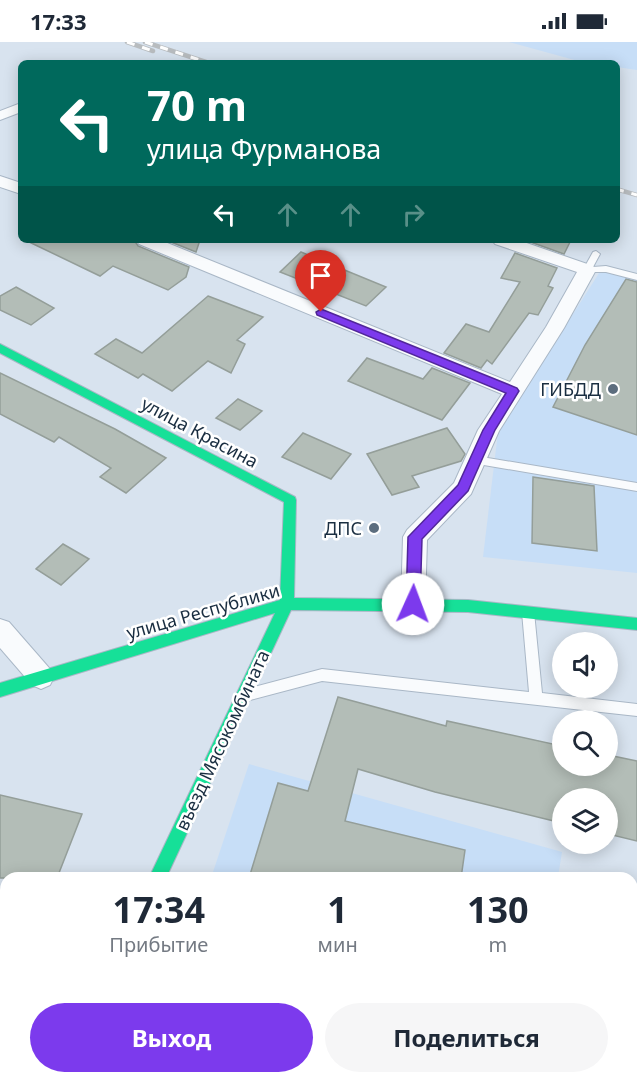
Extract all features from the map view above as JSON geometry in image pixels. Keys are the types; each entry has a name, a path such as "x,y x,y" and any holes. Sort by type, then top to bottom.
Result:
{"street":[{"path":"0,116 18,108"},
{"path":"0,181 18,188"},
{"path":"152,243 513,391"},
{"path":"413,604 415,537 463,488 489,430 555,328 591,262 513,243"},
{"name":"улица Красина","path":"0,348 290,500 287,603"},
{"name":"улица Республики","path":"0,690 287,603 468,606 637,624"},
{"name":"въезд Мясокомбината","path":"160,872 287,603"},
{"path":"0,630 41,677"}],"lane":[{"path":"591,262 606,269 637,277"},
{"path":"476,460 637,487"},
{"path":"528,612 536,698"},
{"path":"243,696 322,675 637,710"}],"shaded area":[{"path":"509,42 637,42 637,70 620,67 620,60 574,60"},
{"path":"601,270 637,276 637,573 483,557 498,432"},
{"path":"249,764 552,849 552,854 562,854 559,872 213,872"}],"building":[{"path":"31,243 136,243 138,246 189,267 186,277 168,290 113,266 100,276"},
{"path":"174,243 199,243 196,252"},
{"path":"533,243 570,243 564,254"},
{"path":"301,252 386,287 366,306 280,272"},
{"path":"515,253 557,268 548,286 553,288 538,315 529,313 492,364 487,360 481,368 444,353 466,324 489,332 520,282 501,278"},
{"path":"626,279 637,282 637,435 553,407 585,345"},
{"path":"16,287 54,308 31,325 0,310 0,296"},
{"path":"208,296 263,317 237,340 245,344 231,373 208,361 172,391 143,374 138,378 95,354 116,339 142,353"},
{"path":"367,358 423,379 432,368 470,383 442,420 348,381"},
{"path":"0,373 115,429 166,458 126,493 100,477 111,468 59,437 54,442 0,414"},
{"path":"238,399 262,411 240,430 216,418"},
{"path":"447,428 465,454 461,461 412,476 419,487 392,495 367,454"},
{"path":"303,433 351,454 331,479 282,457"},
{"path":"533,477 594,486 597,551 532,543"},
{"path":"63,544 89,559 61,585 36,569"},
{"path":"338,697 446,726 447,721 552,744 552,776 618,776 618,757 637,761 637,841 618,836 618,788 552,788 552,821 435,792 358,769 345,821 465,850 462,872 251,872 278,783 308,791"},
{"path":"0,795 82,814 59,872 0,872"}],"railway":[{"path":"127,42 153,51"},
{"path":"145,42 200,60"},
{"path":"620,190 637,195"}],"traffic: fast":[{"path":"0,348 290,500 287,604 160,872"},
{"path":"0,690 287,604 468,606 637,624"}],"place":[{"name":"ГИБДД","path":"613,389"},
{"name":"ДПС","path":"374,528"}],"route":[{"path":"321,312 513,391 489,430 463,488 415,537 413,604"}]}
